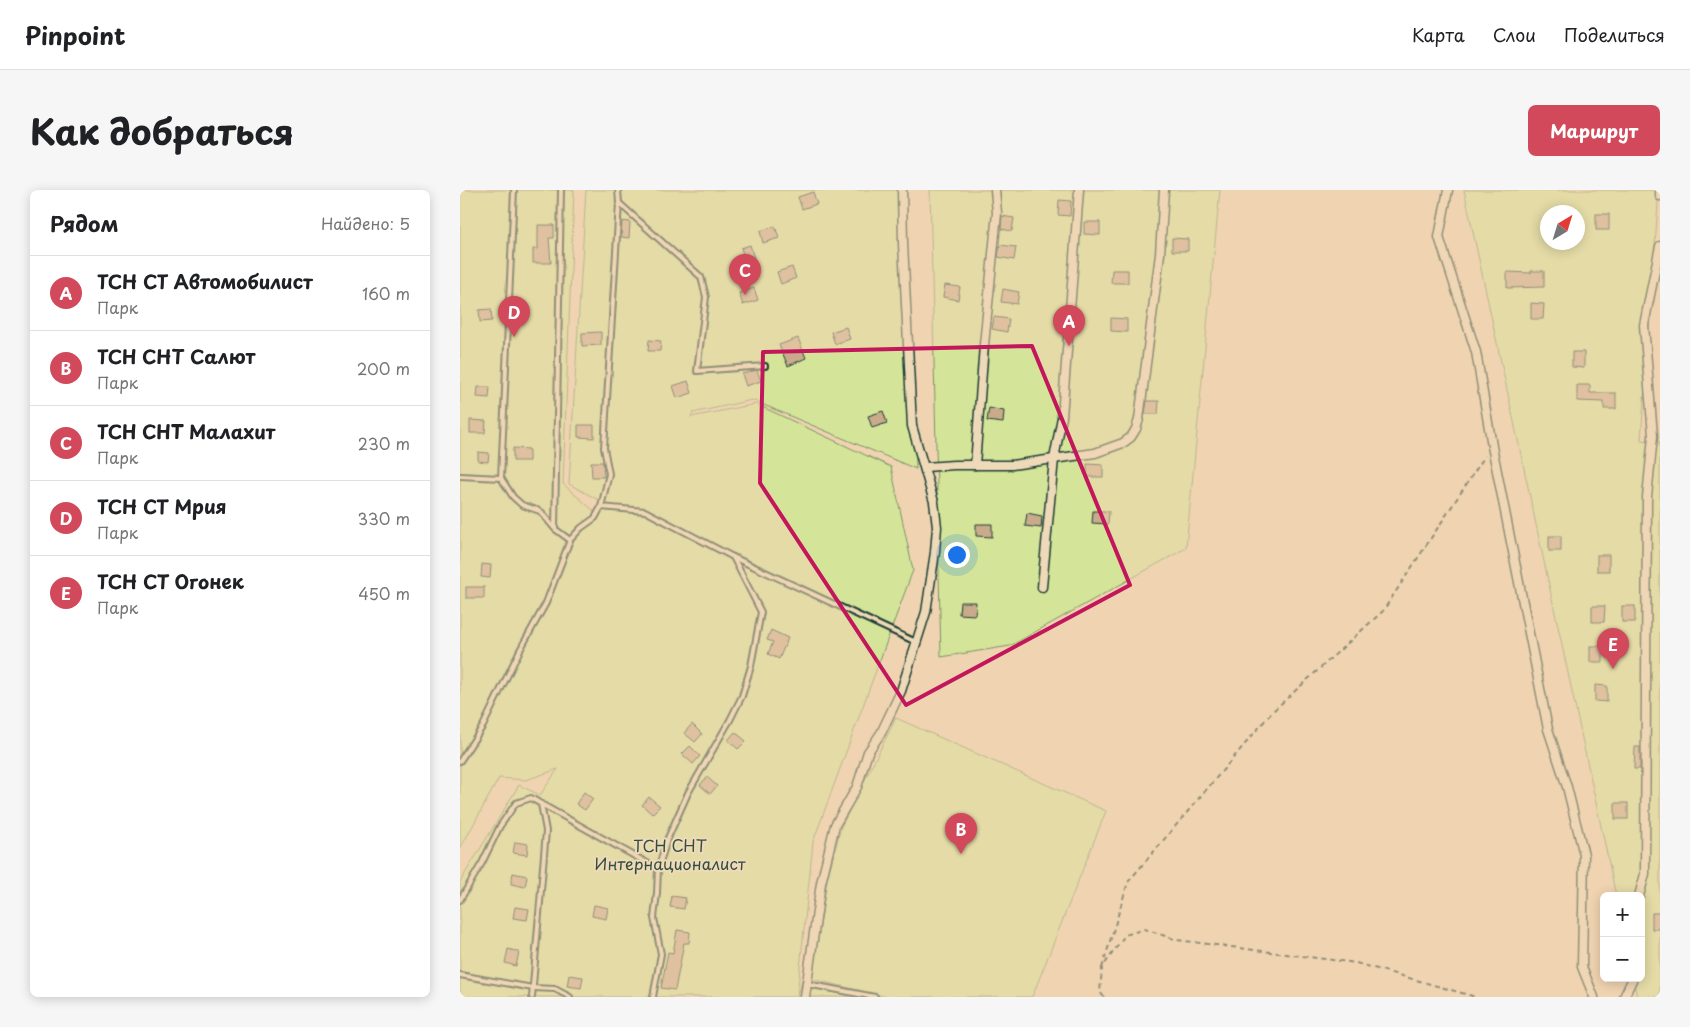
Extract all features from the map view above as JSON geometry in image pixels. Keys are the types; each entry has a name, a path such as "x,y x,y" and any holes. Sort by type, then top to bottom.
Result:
{"street":[{"path":"805,997 821,883 835,825 857,787 868,752 881,733 901,691 926,612 935,552 937,527 934,502 912,426 902,190"},
{"path":"975,465 997,213 995,190"},
{"path":"1042,587 1054,459 1062,418 1079,190"},
{"path":"925,467 1012,465 1054,459 1095,453 1123,443 1131,437 1139,420 1160,254 1164,190"},
{"path":"1448,190 1439,237 1476,352 1492,446 1548,729 1567,787 1584,855 1582,967 1594,997"},
{"path":"1660,190 1660,196"},
{"path":"1640,892 1646,874 1647,497 1656,436 1644,325 1660,246"},
{"path":"1624,997 1631,982"}],"lane":[{"path":"514,190 501,478 513,497 522,505 540,511 555,528 570,540"},
{"path":"555,528 561,190"},
{"path":"460,760 483,726 520,650 546,603 570,540 581,528 595,518 601,507 609,474 604,448 619,203 618,190"},
{"path":"619,203 701,277 706,297 697,371 765,366"},
{"path":"460,476 501,478"},
{"path":"601,507 645,511 734,557 917,642"},
{"path":"653,997 661,954 654,918 658,869 667,840 688,793 742,696 751,666 761,612 734,557"},
{"path":"460,900 482,863 500,826 516,803 530,798 658,869"},
{"path":"532,997 546,831 542,804"},
{"path":"460,975 533,988 555,989 570,997"},
{"path":"807,984 875,997"}],"path":[{"path":"1104,997 1100,992 1102,968 1128,882 1273,711 1383,611 1492,446"},
{"path":"1102,968 1125,935 1145,929 1177,940 1356,963 1476,997"}],"highlighted area":[{"path":"1032,346 1130,585 906,705 760,483 763,352"}],"green space":[{"name":"ТСН СНТ Интернационалист","path":"460,190 574,190 563,484 594,511 593,514 604,503 569,484 586,190 905,190 916,469 752,400 693,413 691,417 756,404 891,467 913,570 813,842 797,997 460,997 460,882 519,785 540,795 558,769 526,780 499,778 460,849"},
{"path":"930,190 1220,190 1186,548 1010,646 941,657"},
{"path":"1464,190 1659,190 1641,440 1660,442 1660,997 1637,997 1634,982 1645,982 1645,892 1615,892"},
{"path":"896,718 1106,811 1032,997 887,997 812,979 827,880 841,827"},
{"path":"802,979 859,997 798,997"}],"building":[{"path":"813,192 817,204 802,209 798,197"},
{"path":"1059,200 1071,201 1070,216 1058,215"},
{"path":"1596,214 1609,214 1609,230 1596,230"},
{"path":"1002,216 1014,218 1012,231 1001,229"},
{"path":"622,221 630,222 629,238 621,237"},
{"path":"1084,222 1100,222 1100,235 1084,234"},
{"path":"538,225 554,225 554,238 549,238 551,263 533,263 533,249 538,249"},
{"path":"775,226 779,238 763,243 760,231"},
{"path":"1172,238 1188,239 1188,251 1172,251"},
{"path":"750,245 755,261 746,264 741,248"},
{"path":"1000,245 1016,247 1014,260 998,257"},
{"path":"792,267 796,278 781,284 777,272"},
{"path":"1112,270 1128,270 1128,283 1111,283"},
{"path":"1531,271 1544,271 1544,287 1507,288 1507,272 1531,273"},
{"path":"945,285 960,287 958,300 943,297"},
{"path":"754,288 758,300 743,305 739,293"},
{"path":"1003,289 1019,292 1017,304 1001,302"},
{"path":"1531,303 1544,304 1543,319 1531,319"},
{"path":"491,309 492,321 480,322 479,310"},
{"path":"994,317 1009,319 1007,332 992,329"},
{"path":"1111,318 1127,319 1127,332 1111,331"},
{"path":"846,327 850,339 835,344 831,332"},
{"path":"601,332 601,345 582,346 582,333"},
{"path":"798,338 806,358 788,366 779,345"},
{"path":"649,340 661,341 660,351 648,351"},
{"path":"1572,352 1584,352 1584,368 1572,367"},
{"path":"757,370 761,381 746,386 742,374"},
{"path":"688,381 692,393 677,398 673,386"},
{"path":"1577,385 1590,385 1590,393 1616,393 1616,409 1604,409 1604,402 1577,401"},
{"path":"478,387 490,387 489,398 477,397"},
{"path":"1147,401 1159,401 1158,414 1145,414"},
{"path":"989,408 1004,411 1003,423 987,421"},
{"path":"883,411 887,423 872,428 868,416"},
{"path":"470,420 486,421 485,433 470,433"},
{"path":"578,425 594,425 594,438 578,437"},
{"path":"513,448 529,449 529,461 513,461"},
{"path":"478,452 489,453 488,462 478,461"},
{"path":"591,462 603,462 604,477 592,477"},
{"path":"1087,464 1103,465 1103,477 1087,477"},
{"path":"1093,511 1109,511 1108,524 1092,523"},
{"path":"1027,513 1042,516 1041,528 1025,526"},
{"path":"976,524 992,524 992,537 976,536"},
{"path":"1549,536 1561,536 1561,551 1549,551"},
{"path":"1597,555 1609,555 1609,571 1597,571"},
{"path":"482,564 491,565 490,578 481,577"},
{"path":"466,587 484,587 484,598 466,598"},
{"path":"960,602 976,602 975,615 959,614"},
{"path":"1592,606 1605,606 1604,622 1592,622"},
{"path":"1622,606 1635,606 1635,622 1622,622"},
{"path":"771,630 788,638 779,659 768,654 773,642 767,640"},
{"path":"1590,646 1603,646 1603,662 1590,662"},
{"path":"1595,685 1607,686 1607,702 1595,701"},
{"path":"692,724 702,734 695,742 684,733"},
{"path":"735,732 746,741 738,749 728,740"},
{"path":"690,746 700,756 693,764 682,754"},
{"path":"1635,747 1640,747 1640,769 1634,769"},
{"path":"707,777 717,786 710,794 700,785"},
{"path":"584,792 593,799 585,810 576,804"},
{"path":"649,797 660,806 652,814 642,805"},
{"path":"1615,803 1628,803 1628,819 1615,819"},
{"path":"515,842 528,844 527,855 513,853"},
{"path":"513,873 527,876 525,887 511,884"},
{"path":"672,896 686,898 684,909 670,907"},
{"path":"594,905 608,908 606,919 592,916"},
{"path":"515,907 529,909 527,920 513,918"},
{"path":"1652,913 1660,913 1660,929 1652,929"},
{"path":"677,930 690,932 689,943 684,943 675,990 661,988 668,952 673,953"},
{"path":"508,949 519,952 516,966 505,963"},
{"path":"569,975 583,977 581,988 567,986"}],"place":[{"name":"ТСН СНТ Малахит","path":"745,295"},
{"name":"ТСН СТ Мрия","path":"514,337"},
{"name":"ТСН СТ Автомобилист","path":"1069,346"},
{"name":"ТСН СТ Огонек","path":"1613,669"},
{"name":"ТСН СНТ Салют","path":"961,854"}]}
